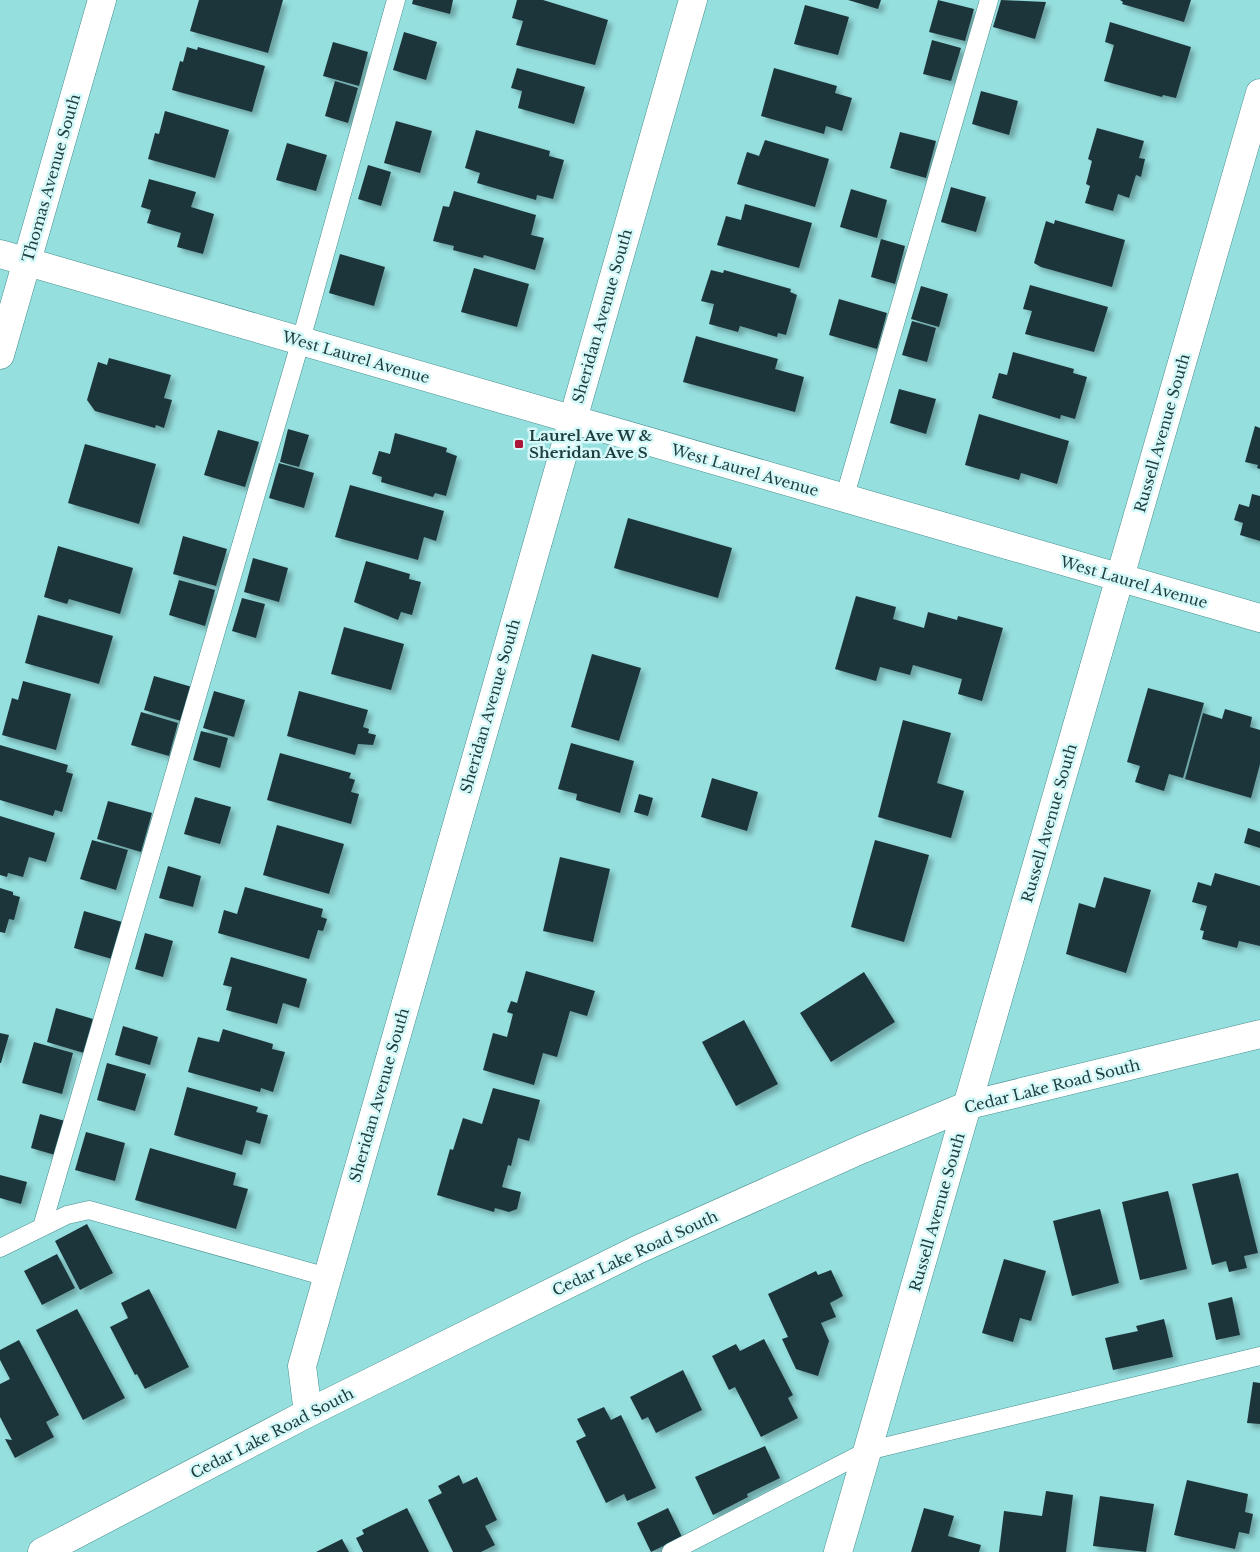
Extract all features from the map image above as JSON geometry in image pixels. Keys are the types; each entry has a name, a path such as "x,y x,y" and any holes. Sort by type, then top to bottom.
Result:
{"street":[{"name":"Thomas Avenue South","path":"0,355 102,0"},
{"name":"Sheridan Avenue South","path":"308,1413 302,1366 692,0"},
{"name":"Russell Avenue South","path":"838,1552 969,1105 1260,93"},
{"name":"West Laurel Avenue","path":"0,254 1260,618"},
{"name":"Cedar Lake Road South","path":"42,1552 308,1413 639,1249 860,1150 969,1105 1260,1034"}],"lane":[{"path":"42,1227 300,340 396,0"},
{"path":"844,499 989,0"},
{"path":"0,1248 67,1215 89,1210 327,1277"},
{"path":"671,1552 867,1451 1260,1356"}],"building":[{"path":"199,0 283,0 268,53 190,31"},
{"path":"413,0 453,0 450,14 412,4"},
{"path":"517,0 543,0 608,20 595,65 516,45 523,21 512,18"},
{"path":"848,0 881,0 878,9"},
{"path":"938,0 974,9 965,41 929,32"},
{"path":"1001,0 1046,2 1035,39 993,27"},
{"path":"1120,0 1191,0 1184,22 1122,4 1123,2"},
{"path":"805,5 849,17 838,55 794,44"},
{"path":"1110,22 1191,47 1176,98 1163,95 1162,97 1104,81 1114,45 1105,42"},
{"path":"404,32 437,42 426,80 393,70"},
{"path":"932,40 961,48 951,81 923,74"},
{"path":"333,42 368,52 359,86 323,76"},
{"path":"187,47 197,50 198,47 265,66 252,112 172,90 180,61 183,62"},
{"path":"517,68 585,87 574,124 518,108 522,91 511,88"},
{"path":"774,68 837,86 835,93 852,98 842,131 826,126 824,134 761,116"},
{"path":"335,81 358,88 348,123 325,116"},
{"path":"981,91 1018,101 1009,135 972,124"},
{"path":"165,111 229,130 215,178 148,159 155,133 159,134"},
{"path":"396,121 432,131 420,173 384,163"},
{"path":"1097,128 1144,141 1139,158 1145,159 1141,177 1136,175 1129,198 1118,194 1113,211 1085,203 1090,186 1086,184 1092,161 1088,159"},
{"path":"476,130 550,151 549,156 564,160 553,199 537,195 536,200 477,183 480,173 465,168"},
{"path":"900,132 936,141 926,178 890,168"},
{"path":"765,140 829,159 815,207 737,184 747,152 759,156"},
{"path":"287,143 327,155 316,191 276,180"},
{"path":"368,165 391,172 381,206 358,199"},
{"path":"149,179 196,192 191,207 214,214 203,254 177,247 181,233 147,223 151,210 141,207"},
{"path":"951,187 986,197 976,232 941,222"},
{"path":"851,189 887,200 877,238 840,227"},
{"path":"454,191 536,215 531,235 544,238 535,270 484,255 483,258 453,250 454,246 433,241 443,206 449,207"},
{"path":"745,204 812,223 799,268 717,245 726,216 741,220"},
{"path":"1055,220 1125,240 1112,287 1041,267 1034,263 1046,221 1054,224"},
{"path":"881,239 905,246 895,284 871,277"},
{"path":"340,254 385,267 374,306 329,293"},
{"path":"474,268 529,284 517,327 461,312"},
{"path":"711,270 723,273 724,270 791,289 790,292 797,295 786,335 778,333 777,337 740,326 738,332 709,324 714,304 701,301"},
{"path":"1030,285 1108,307 1094,352 1025,334 1032,311 1023,309"},
{"path":"921,286 948,294 939,327 911,319"},
{"path":"839,299 887,313 877,349 829,335"},
{"path":"912,321 936,328 927,362 902,355"},
{"path":"696,336 778,359 775,369 804,377 795,412 683,382"},
{"path":"1013,352 1074,369 1073,373 1087,377 1075,419 1061,415 1060,419 992,398 999,373 1007,375"},
{"path":"109,358 171,375 164,398 172,400 164,428 156,425 155,428 95,411 87,400 98,362 107,365"},
{"path":"899,389 936,399 926,434 890,423"},
{"path":"979,414 1069,441 1057,484 1021,473 1019,480 965,465"},
{"path":"1255,426 1260,428 1260,469 1257,468 1258,465 1245,462"},
{"path":"288,429 309,435 299,467 280,462"},
{"path":"218,430 259,442 245,487 204,475"},
{"path":"395,433 447,448 446,452 457,456 446,496 435,493 433,497 381,482 382,477 372,474 379,451 390,454"},
{"path":"85,444 156,464 139,524 68,503"},
{"path":"279,463 314,473 304,508 269,498"},
{"path":"350,485 444,511 436,541 424,537 418,560 335,537"},
{"path":"1252,494 1260,496 1260,541 1240,535 1243,523 1234,520 1239,504 1249,507"},
{"path":"628,518 732,548 718,598 614,568"},
{"path":"183,536 227,549 216,586 173,574"},
{"path":"58,546 133,568 120,614 69,599 67,604 44,597"},
{"path":"253,558 288,568 279,602 244,592"},
{"path":"366,561 410,574 409,579 421,582 412,615 401,612 398,620 354,602"},
{"path":"179,580 215,590 205,626 169,615"},
{"path":"856,596 896,607 893,619 924,628 928,612 957,620 958,616 1003,628 982,701 958,694 962,679 913,665 910,675 880,667 876,681 835,669"},
{"path":"242,598 265,604 256,638 232,631"},
{"path":"38,615 113,636 99,684 25,663"},
{"path":"344,627 404,644 391,690 331,674"},
{"path":"592,654 641,668 619,741 571,727"},
{"path":"154,676 192,687 181,721 144,710"},
{"path":"23,681 71,694 56,750 2,735 12,698 18,700"},
{"path":"1148,688 1204,703 1183,778 1169,774 1164,791 1135,782 1140,766 1127,762"},
{"path":"214,691 245,700 234,737 203,728"},
{"path":"299,691 368,710 363,727 369,729 368,733 376,735 373,745 358,744 355,755 287,736"},
{"path":"1225,709 1252,717 1250,727 1260,730 1260,764 1251,798 1185,779 1203,713 1222,719"},
{"path":"141,712 178,723 169,756 131,745"},
{"path":"903,720 951,733 937,783 964,791 951,838 878,817"},
{"path":"201,731 228,738 220,768 193,760"},
{"path":"571,743 634,761 620,813 576,800 577,794 558,789"},
{"path":"0,745 68,765 66,772 73,774 62,812 55,810 53,816 0,800"},
{"path":"280,753 351,773 349,778 355,780 351,792 359,794 351,824 267,800"},
{"path":"712,778 758,792 747,831 701,817"},
{"path":"639,794 653,798 648,816 634,812"},
{"path":"195,797 231,807 220,844 184,834"},
{"path":"108,801 152,813 141,852 97,839"},
{"path":"0,816 55,833 46,862 29,857 23,877 8,873 7,877 0,875"},
{"path":"277,825 344,844 329,894 263,875"},
{"path":"1248,828 1260,832 1260,848 1244,843"},
{"path":"92,840 128,850 116,890 80,879"},
{"path":"875,840 929,855 904,942 851,927"},
{"path":"560,857 610,869 593,942 543,931"},
{"path":"168,866 201,876 193,907 159,898"},
{"path":"1215,873 1260,886 1260,946 1239,941 1237,948 1202,939 1204,931 1200,930 1207,906 1192,902 1198,882 1211,886"},
{"path":"1104,877 1151,890 1126,973 1066,954 1079,903 1095,908"},
{"path":"245,887 323,909 321,917 327,919 323,931 318,930 309,959 218,933 224,910 237,914"},
{"path":"0,888 13,892 13,895 20,897 14,920 9,919 5,933 0,932"},
{"path":"84,911 122,922 112,959 74,948"},
{"path":"145,933 173,941 163,977 135,969"},
{"path":"231,957 307,979 299,1008 283,1003 277,1024 226,1010 232,987 223,985"},
{"path":"526,971 595,991 587,1016 570,1011 557,1057 543,1053 534,1085 483,1070 493,1033 507,1037 513,1014 507,1012 511,1001 517,1003"},
{"path":"864,972 895,1022 831,1062 800,1013"},
{"path":"56,1008 93,1019 84,1053 47,1042"},
{"path":"744,1020 778,1084 736,1106 702,1042"},
{"path":"123,1026 158,1037 150,1065 115,1055"},
{"path":"223,1029 273,1044 272,1049 285,1052 273,1092 261,1088 260,1092 188,1072 198,1037 219,1042"},
{"path":"0,1033 9,1035 1,1063 0,1063"},
{"path":"34,1042 73,1053 62,1094 22,1083"},
{"path":"107,1063 146,1074 135,1111 97,1100"},
{"path":"187,1087 258,1107 256,1112 268,1115 260,1144 246,1140 242,1155 174,1135"},
{"path":"493,1088 540,1100 529,1141 518,1138 511,1166 508,1165 502,1187 521,1192 517,1209 509,1212 495,1208 494,1212 437,1195 450,1149 453,1150 463,1118 482,1124"},
{"path":"40,1114 65,1121 55,1155 31,1148"},
{"path":"86,1132 125,1143 115,1181 75,1170"},
{"path":"150,1148 236,1173 233,1185 248,1189 236,1229 135,1200"},
{"path":"1238,1173 1258,1253 1244,1256 1247,1268 1229,1272 1226,1261 1212,1265 1192,1184"},
{"path":"0,1175 27,1182 21,1204 0,1198"},
{"path":"1168,1191 1187,1269 1140,1280 1122,1202"},
{"path":"1100,1209 1119,1283 1072,1296 1053,1221"},
{"path":"87,1224 113,1273 80,1290 55,1241"},
{"path":"57,1254 75,1288 42,1305 24,1271"},
{"path":"1004,1259 1046,1271 1031,1321 1020,1318 1013,1342 982,1333"},
{"path":"831,1270 843,1296 830,1303 836,1317 821,1323 829,1341 818,1376 796,1369 782,1339 788,1337 768,1294 816,1271 818,1275"},
{"path":"149,1289 189,1367 145,1389 137,1374 135,1375 110,1327 128,1318 121,1303"},
{"path":"1232,1297 1240,1335 1216,1340 1208,1303"},
{"path":"77,1309 125,1398 83,1420 36,1330"},
{"path":"1164,1319 1173,1357 1113,1370 1105,1338 1138,1331 1136,1326"},
{"path":"764,1339 793,1395 788,1398 798,1418 761,1437 735,1387 729,1390 712,1356 736,1344 740,1351"},
{"path":"19,1340 59,1415 46,1422 54,1437 15,1458 5,1439 12,1440 0,1417 0,1384 10,1379 0,1360 0,1350"},
{"path":"683,1370 702,1410 656,1433 648,1417 642,1420 630,1397"},
{"path":"1253,1382 1260,1383 1260,1424 1247,1423"},
{"path":"604,1407 611,1420 621,1415 656,1488 627,1501 624,1494 606,1503 576,1441 586,1436 577,1419"},
{"path":"765,1446 780,1478 747,1494 748,1497 713,1515 695,1477"},
{"path":"459,1475 463,1484 477,1477 497,1520 485,1526 495,1545 481,1552 453,1552 428,1500 442,1493 438,1486"},
{"path":"1187,1480 1248,1494 1245,1512 1253,1514 1249,1534 1239,1532 1235,1549 1174,1535"},
{"path":"1046,1491 1073,1495 1066,1552 999,1552 1004,1511 1042,1516"},
{"path":"1100,1496 1154,1504 1146,1552 1093,1546"},
{"path":"407,1508 429,1552 363,1552 356,1538 364,1534 362,1530"},
{"path":"668,1508 682,1537 651,1552 637,1523"},
{"path":"924,1508 954,1516 948,1536 981,1545 979,1552 911,1552"},
{"path":"342,1539 349,1552 316,1552"}],"place":[{"name":"Laurel Ave W & Sheridan Ave S","path":"519,444"}]}
